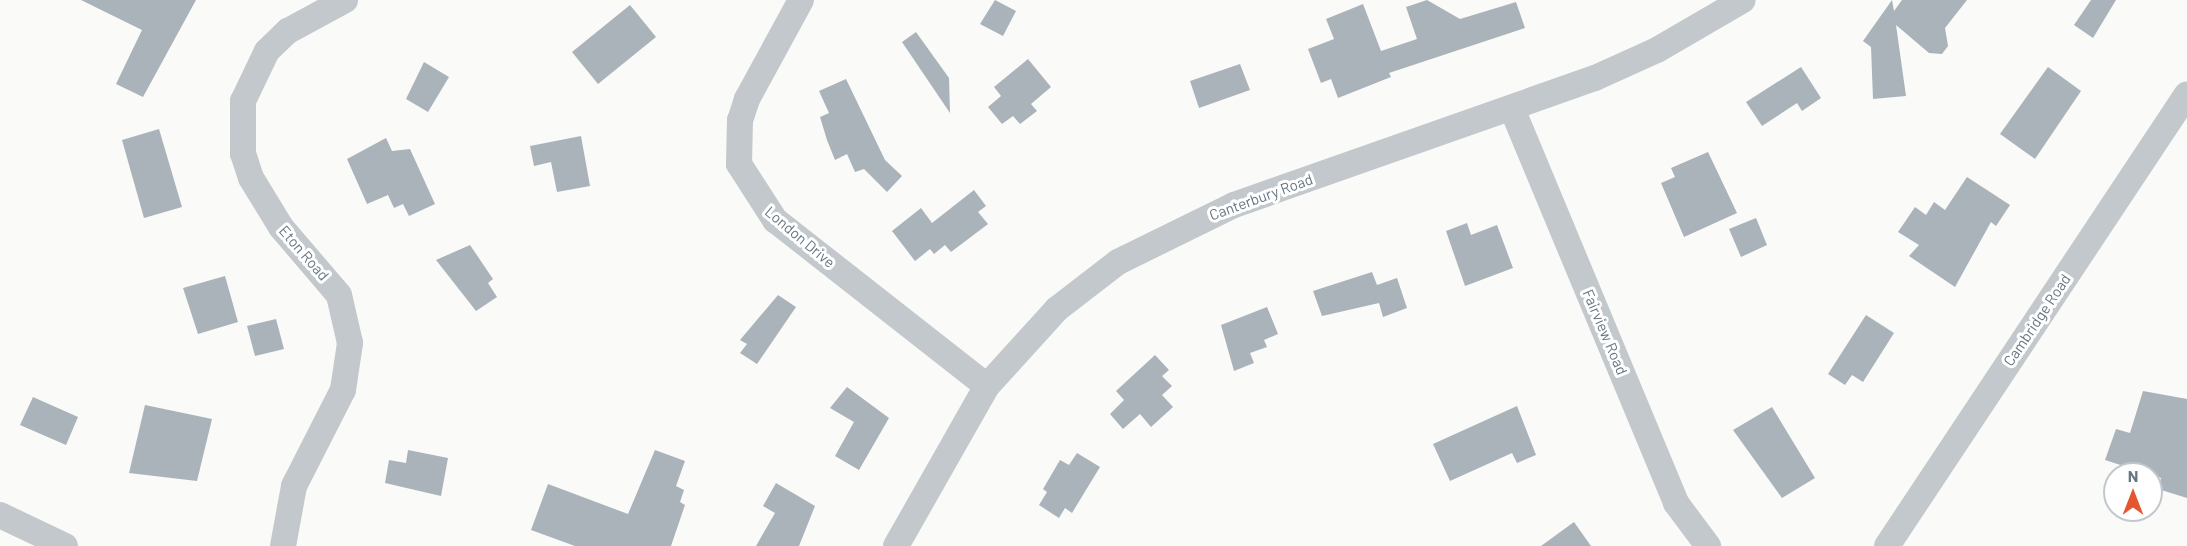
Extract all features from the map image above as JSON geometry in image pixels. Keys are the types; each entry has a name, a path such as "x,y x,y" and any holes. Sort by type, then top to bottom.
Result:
{"street":[{"name":"Eton Road","path":"283,546 294,486 343,390 350,343 339,295 281,227 251,178 243,154 243,101 267,51 288,31 345,0"},
{"name":"London Drive","path":"801,0 740,120 737,144 744,174 775,220 987,386"},
{"name":"Canterbury Road","path":"896,546 987,386 1057,309 1155,241 1234,205 1513,111 1658,50 1743,0"},
{"name":"Cambridge Road","path":"1887,546 2187,94"},
{"name":"Fairview Road","path":"1513,111 1676,503 1708,546"},
{"path":"0,515 64,546"}],"building":[{"path":"81,0 196,0 143,97 116,84 142,30"},
{"path":"995,0 1016,11 1003,36 980,24"},
{"path":"1427,0 1460,19 1516,2 1525,28 1389,73 1391,77 1338,98 1331,79 1321,83 1308,49 1334,39 1326,19 1363,4 1381,51 1417,39 1406,7"},
{"path":"1892,0 1894,11 1902,0 1967,0 1945,28 1948,46 1942,54 1929,53 1896,25 1906,96 1873,99 1871,47 1863,41"},
{"path":"2091,0 2116,0 2093,38 2074,25"},
{"path":"630,5 656,37 598,84 572,52"},
{"path":"916,32 949,78 950,113 902,42"},
{"path":"1028,59 1051,87 1031,104 1037,111 1020,124 1013,116 1002,124 988,107 1001,96 994,87"},
{"path":"424,62 449,77 428,112 406,99"},
{"path":"1240,64 1250,90 1199,108 1190,81"},
{"path":"1801,67 1821,98 1802,111 1797,103 1762,126 1746,102"},
{"path":"2048,67 2081,91 2035,159 2000,134"},
{"path":"846,79 885,160 902,176 887,192 864,169 855,172 847,154 835,160 827,140 820,117 829,113 819,91"},
{"path":"159,129 182,207 144,218 122,140"},
{"path":"581,136 590,186 557,192 551,162 534,166 530,146"},
{"path":"386,138 392,151 410,149 435,204 409,216 403,204 394,208 388,195 367,204 347,159"},
{"path":"1708,152 1737,213 1684,237 1661,183 1675,177 1671,168"},
{"path":"1967,177 2010,205 1996,226 1991,222 1955,287 1909,256 1919,245 1898,232 1915,207 1926,215 1934,202 1945,210"},
{"path":"974,190 986,206 978,212 988,224 951,252 945,245 934,254 930,249 915,261 892,231 921,208 932,223"},
{"path":"1756,218 1767,245 1741,257 1729,229"},
{"path":"1467,223 1471,235 1497,225 1513,268 1465,286 1446,231"},
{"path":"470,245 493,279 488,283 497,297 476,311 436,260"},
{"path":"1372,272 1377,285 1397,278 1407,308 1383,317 1379,303 1322,316 1313,291"},
{"path":"225,276 238,322 198,334 183,288"},
{"path":"778,295 796,307 757,364 740,353 747,344 740,340"},
{"path":"1267,307 1278,334 1264,340 1267,347 1250,353 1254,363 1234,371 1221,325"},
{"path":"1866,315 1894,333 1863,382 1852,375 1845,385 1828,374"},
{"path":"276,319 284,349 255,356 247,326"},
{"path":"1155,355 1169,370 1162,376 1172,386 1162,395 1173,407 1151,427 1140,414 1123,429 1110,414 1124,400 1116,391"},
{"path":"847,387 889,418 859,470 835,456 854,422 830,408"},
{"path":"2143,391 2187,399 2187,498 2163,491 2163,462 2105,460 2116,429 2130,433"},
{"path":"33,397 78,417 66,445 20,425"},
{"path":"145,405 212,419 197,481 129,473"},
{"path":"1517,406 1536,455 1517,463 1512,453 1450,481 1433,444"},
{"path":"1772,407 1815,478 1782,498 1733,430"},
{"path":"408,450 448,458 441,496 385,483 389,460 406,463"},
{"path":"655,450 685,461 676,486 684,490 680,502 685,505 671,546 575,546 531,530 548,484 628,514"},
{"path":"1077,453 1100,467 1072,513 1065,508 1059,518 1039,505 1047,492 1043,489 1060,460 1069,465"},
{"path":"776,483 815,506 799,546 756,546 775,513 763,506"},
{"path":"1574,522 1591,546 1541,546"}]}
